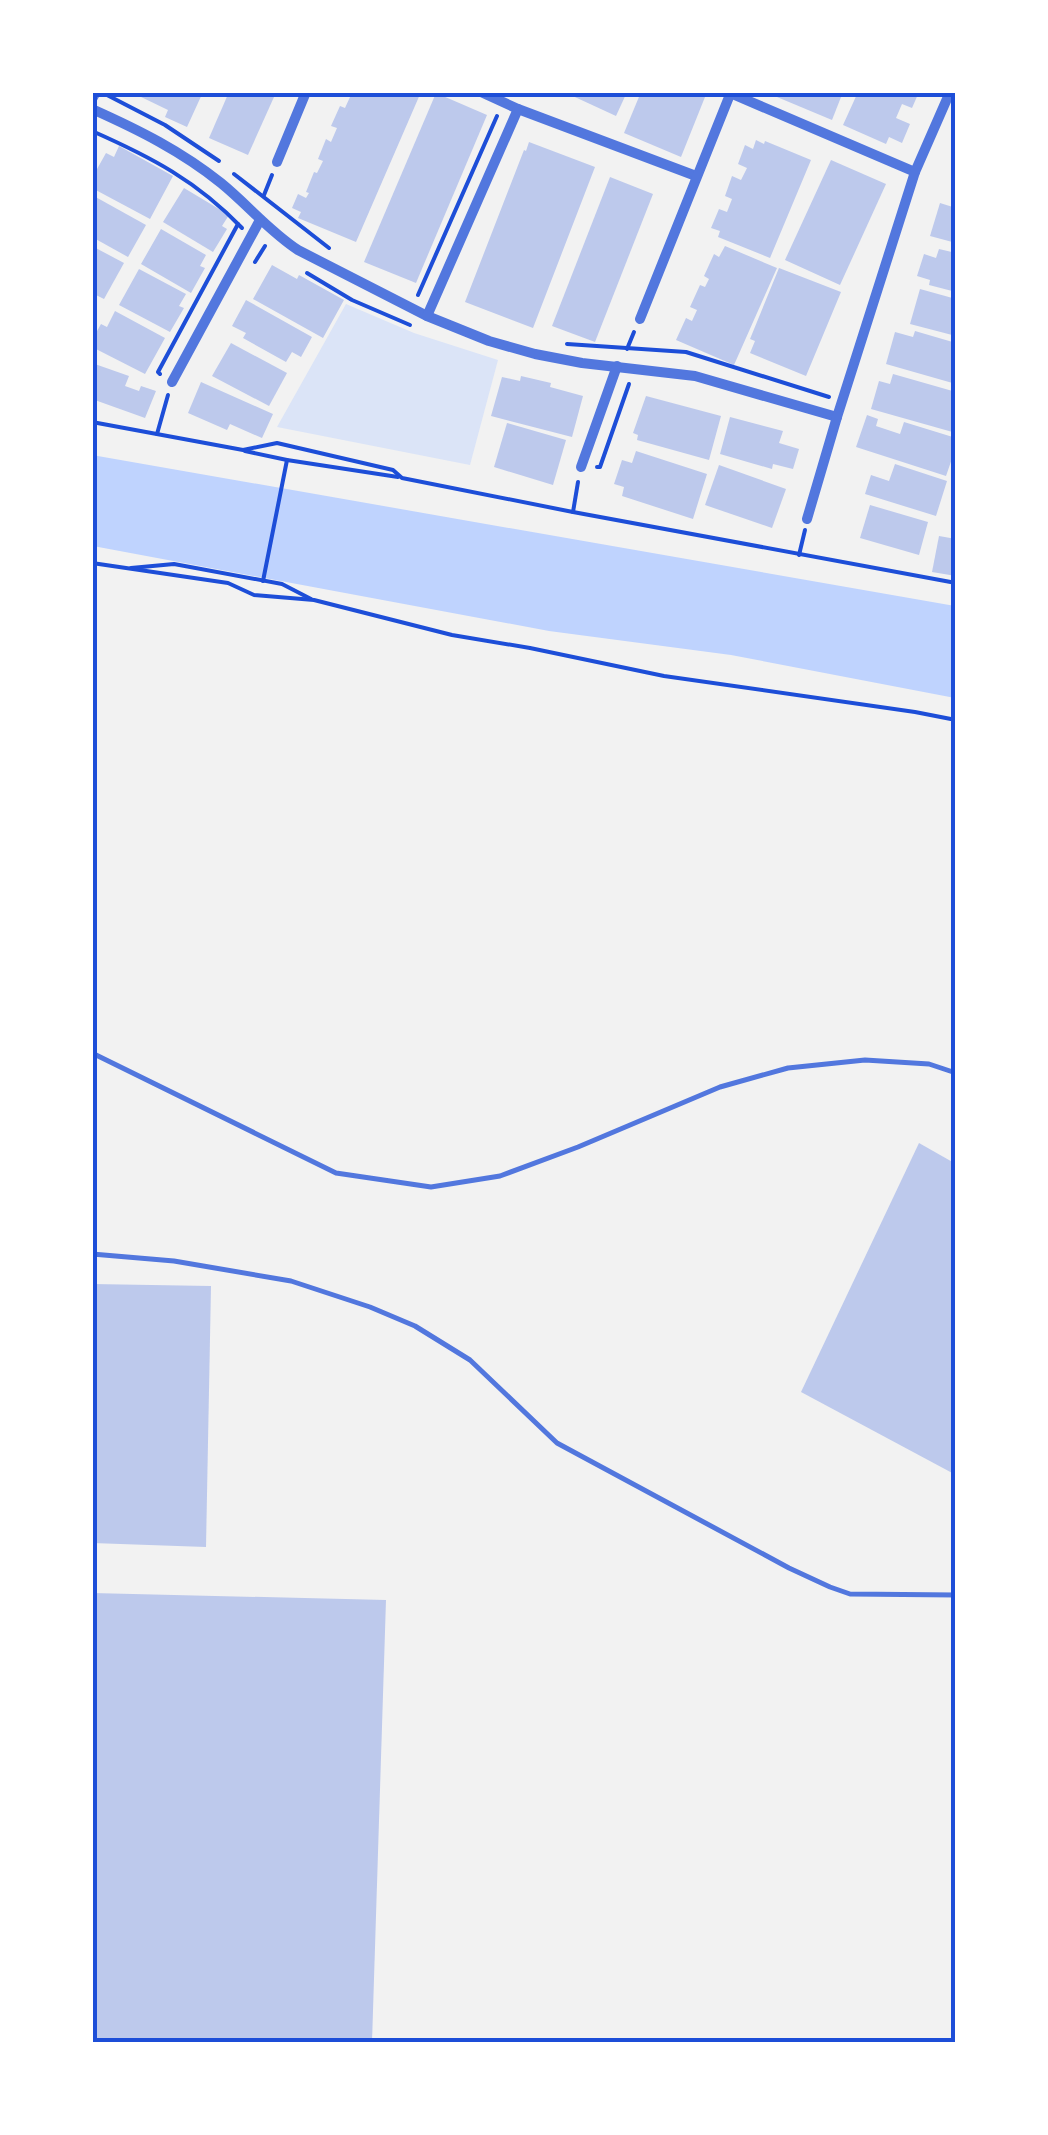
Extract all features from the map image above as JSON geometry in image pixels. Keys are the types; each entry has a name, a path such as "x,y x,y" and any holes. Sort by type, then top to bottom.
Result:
{"street":[{"path":"277,162 306,92"},
{"path":"481,92 696,176"},
{"path":"807,519 915,172 950,92"},
{"path":"640,318 730,93 915,172"},
{"path":"92,109 160,140 224,186 288,243 314,259 466,333 535,354 582,363 694,376 837,417"},
{"path":"427,316 518,109"},
{"path":"172,382 260,220"},
{"path":"581,467 618,366"}],"lane":[{"path":"92,1054 336,1173 431,1187 500,1176 720,1087 788,1068 864,1060 929,1064 956,1072"},
{"path":"92,1254 174,1260 291,1281 370,1307 415,1326 470,1360 556,1443 788,1568 850,1594 956,1595"}],"path":[{"path":"416,300 499,112"},
{"path":"264,196 277,162"},
{"path":"627,349 640,318"},
{"path":"157,434 172,382"},
{"path":"92,422 956,583"},
{"path":"243,450 277,442 393,470 402,478"},
{"path":"263,581 287,460"},
{"path":"574,512 581,467"},
{"path":"799,555 807,519"},
{"path":"92,564 228,583 254,594 314,600 452,635 664,676 956,720"},
{"path":"122,569 174,564 282,584 314,600"}],"shaded area":[{"path":"346,304 414,333 498,360 470,465 277,427"}],"water":[{"path":"92,455 955,606 955,698 731,655 549,631 93,546"}],"building":[{"path":"141,92 203,92 187,127 165,117 168,110 139,96"},
{"path":"229,92 265,92 274,97 248,155 209,138"},
{"path":"348,92 421,92 356,242 298,218 301,212 292,208 298,194 306,198 309,193 306,192 314,172 323,161 318,159 326,139 331,142 337,128 331,126 340,106 345,108"},
{"path":"564,92 627,92 616,116"},
{"path":"641,92 707,92 681,157 624,133"},
{"path":"765,92 843,92 832,120"},
{"path":"858,92 919,92 912,108 902,104 896,118 910,124 902,143 889,137 886,144 843,125"},
{"path":"436,93 487,115 416,283 364,262"},
{"path":"756,140 811,160 770,258 718,237 720,231 711,228 719,209 727,212 732,199 725,196 732,176 741,180 747,168 738,164 745,145 753,149"},
{"path":"529,142 595,167 533,328 465,302"},
{"path":"119,146 173,176 150,219 92,188 92,178 106,153 114,157"},
{"path":"831,160 886,184 840,285 785,260"},
{"path":"610,177 653,194 595,342 552,326"},
{"path":"184,188 229,215 222,226 227,229 213,252 163,222"},
{"path":"92,195 146,225 128,257 92,237"},
{"path":"940,203 956,208 956,243 930,236"},
{"path":"161,229 206,255 200,266 205,268 191,293 141,264"},
{"path":"92,246 124,263 104,299 92,293"},
{"path":"725,246 777,268 734,365 676,340 686,318 692,321 697,310 690,307 700,285 705,287 709,279 704,276 714,254 719,257"},
{"path":"939,249 956,253 956,292 929,285 930,280 917,276 924,254 936,258"},
{"path":"272,265 344,300 323,338 253,299"},
{"path":"779,268 841,292 806,376 750,353 755,341 750,339"},
{"path":"139,269 186,294 179,306 184,308 170,332 119,305"},
{"path":"920,289 956,299 956,336 910,324"},
{"path":"246,300 312,337 301,357 292,352 286,362 243,338 246,333 232,326"},
{"path":"115,311 165,338 145,374 92,347 101,324 107,327"},
{"path":"915,331 956,343 956,384 886,364 895,332 913,337"},
{"path":"231,343 287,373 269,406 212,376"},
{"path":"92,363 129,376 125,386 156,391 145,418 92,399"},
{"path":"893,374 956,392 956,433 871,409 879,381 890,384"},
{"path":"521,376 583,396 572,437 491,416 502,377 520,381"},
{"path":"201,382 273,414 262,438 230,424 227,430 188,413"},
{"path":"646,396 721,416 709,460 637,440 638,435 633,433"},
{"path":"867,415 878,419 876,426 900,434 904,422 956,438 946,476 856,447"},
{"path":"730,417 783,431 779,443 799,449 793,469 773,464 772,469 720,454"},
{"path":"507,423 566,440 553,485 494,467"},
{"path":"636,451 707,474 693,519 622,496 624,487 614,484 622,460 632,463"},
{"path":"895,464 947,481 936,516 865,494 871,475 889,481"},
{"path":"719,465 786,489 772,528 705,505"},
{"path":"870,505 928,522 919,555 860,538"},
{"path":"939,536 956,539 956,576 932,572"},
{"path":"919,1143 956,1164 956,1475 801,1392"},
{"path":"92,1284 211,1286 206,1547 92,1543"},
{"path":"92,1593 386,1600 372,2042 92,2042"}]}
